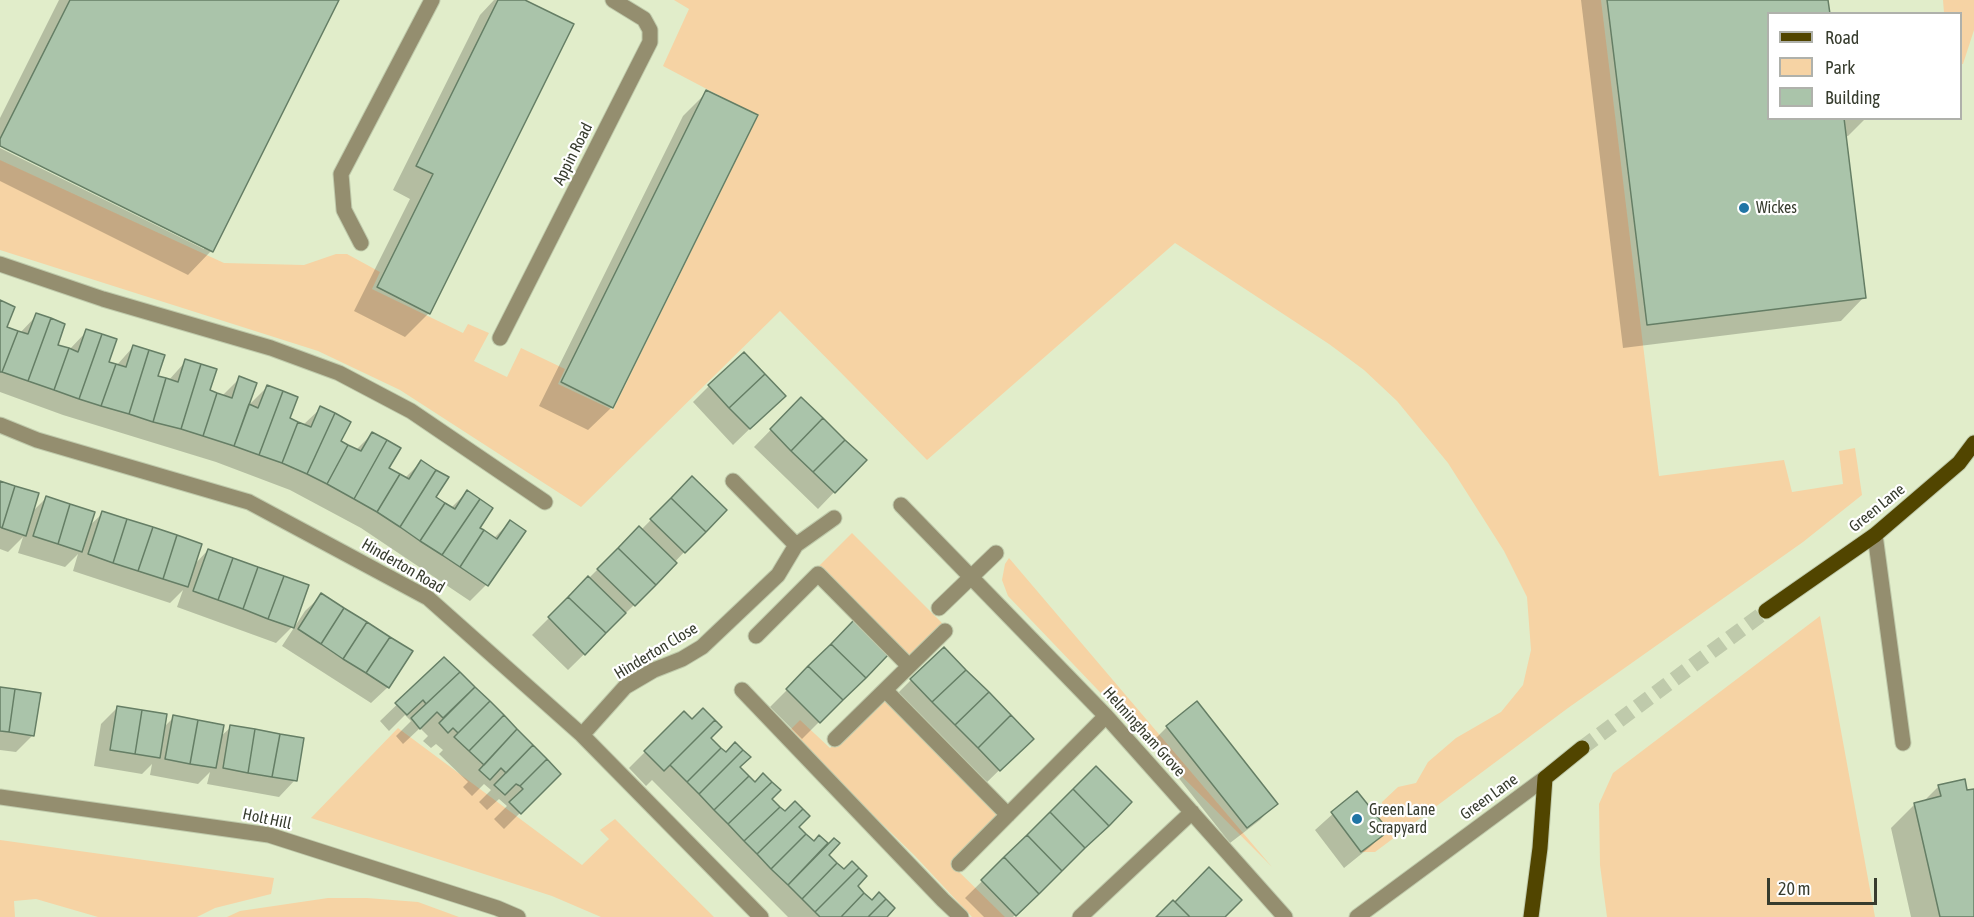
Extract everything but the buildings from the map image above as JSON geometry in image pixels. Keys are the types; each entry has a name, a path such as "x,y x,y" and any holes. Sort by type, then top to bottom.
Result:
{"main road":[{"name":"Green Lane","path":"1766,611 1875,535 1959,463 1974,443"},
{"name":"Green Lane","path":"1545,778 1582,748"},
{"path":"1531,917 1540,848 1545,778"}],"street":[{"path":"361,243 344,210 341,174 432,0"},
{"name":"Appin Road","path":"500,338 650,42 650,30 644,19 613,0"},
{"path":"0,264 104,299 271,348 339,373 411,411 545,502"},
{"name":"Hinderton Road","path":"0,425 37,440 249,502 428,598 582,735 761,917"},
{"path":"733,480 796,545"},
{"name":"Helmingham Grove","path":"901,505 1106,716 1285,917"},
{"name":"Hinderton Close","path":"582,735 626,687 654,670 682,659 702,647 778,575 796,545 834,518"},
{"path":"1875,535 1903,743"},
{"path":"939,608 996,553"},
{"path":"756,636 818,574 909,666"},
{"path":"835,739 945,631"},
{"path":"741,690 961,917"},
{"path":"885,690 1008,814"},
{"path":"959,864 1106,716"},
{"name":"Green Lane","path":"1357,917 1545,778"},
{"name":"Holt Hill","path":"0,797 269,835 495,913 518,917"},
{"path":"1080,917 1191,812"}],"green space":[{"path":"674,0 1601,0 1659,476 1784,460 1792,492 1843,484 1839,451 1855,448 1862,495 1803,542 1568,708 1375,852 1361,852 1388,831 1379,818 1382,802 1398,787 1416,783 1428,762 1456,738 1501,712 1523,685 1531,650 1527,597 1504,551 1448,463 1397,401 1364,370 1329,344 1175,243 927,460 780,311 581,507 400,390 318,351 0,250 0,160 224,263 304,265 336,254 347,254 380,272 372,289 463,333 468,324 489,333 474,361 507,377 521,348 565,369 558,384 613,410 758,116 663,66 689,9"},
{"path":"1943,0 1974,0 1974,30 1963,64 1962,12 1944,12"},
{"path":"852,533 943,624 909,658 818,567"},
{"path":"1009,558 1272,867 1008,596 1002,580 1005,564"},
{"path":"1820,616 1875,917 1607,917 1600,865 1599,804 1613,773"},
{"path":"886,696 1001,813 951,864 1005,917 972,917 915,856 788,732 800,720 830,748"},
{"path":"398,728 582,865 609,839 600,830 615,819 714,917 601,917 552,896 311,818"},
{"path":"0,840 274,878 271,894 215,908 197,917 98,917 36,899 14,901 15,917 0,917"},
{"path":"328,898 418,902 459,917 227,917 240,911"}],"tunnel":[{"path":"1582,748 1766,611"}],"place":[{"name":"Wickes","path":"1744,208"},
{"name":"Green Lane Scrapyard","path":"1357,819"}]}
